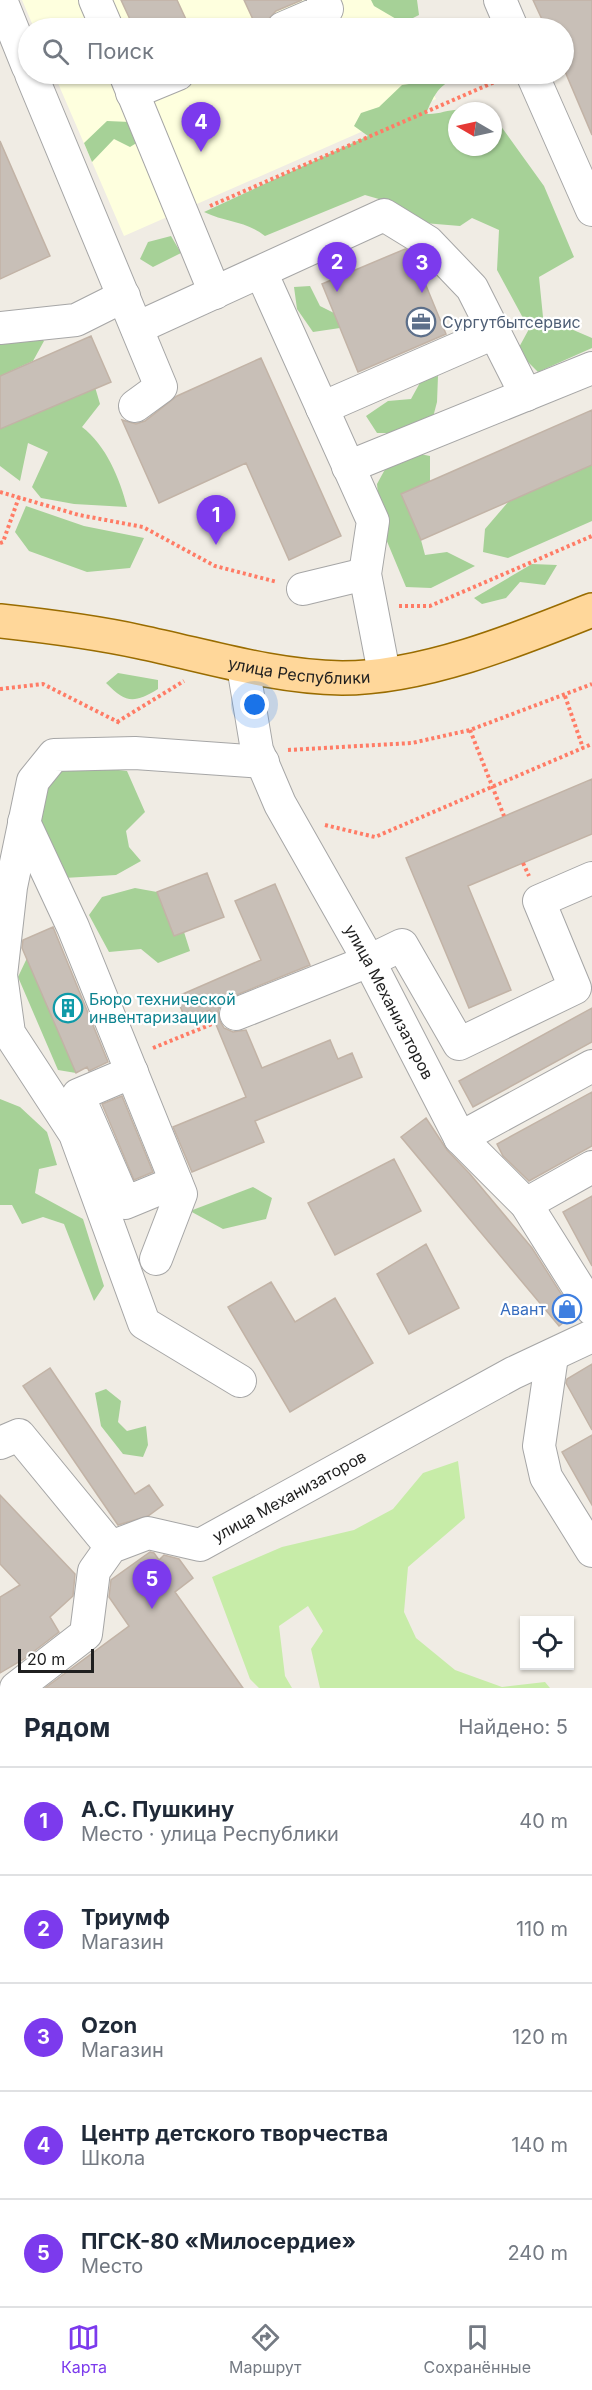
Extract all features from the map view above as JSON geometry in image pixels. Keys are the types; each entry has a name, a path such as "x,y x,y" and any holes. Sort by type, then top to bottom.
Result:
{"main road":[{"name":"улица Республики","path":"0,621 138,641 243,666 344,678 430,667 526,637 592,610"}],"lane":[{"path":"1,0 18,42"},
{"path":"95,0 102,18"},
{"path":"306,18 327,9 323,0"},
{"path":"500,0 508,18"},
{"path":"35,84 161,387 135,406"},
{"path":"129,84 215,293"},
{"path":"536,84 592,210"},
{"path":"136,328 384,215 428,242 472,288 526,395"},
{"path":"261,272 373,521 365,573 384,674"},
{"path":"0,328 76,320 124,296"},
{"path":"322,408 494,333"},
{"path":"348,467 592,368"},
{"path":"303,589 365,573"},
{"name":"улица Механизаторов","path":"243,666 260,756 286,815 369,961 460,1138 526,1204 589,1299"},
{"path":"240,1381 144,1323 75,1134 9,1033 1,975 12,887 33,781 54,755 135,753 260,756"},
{"path":"24,822 74,927 181,1194 156,1259"},
{"path":"236,1014 369,961 402,945 459,1044 575,988 539,901 592,878"},
{"path":"129,1065 78,1095 124,1203 176,1182"},
{"path":"460,1138 592,1065"},
{"path":"526,1204 592,1167"},
{"name":"улица Механизаторов","path":"111,1547 148,1533 200,1545 513,1373 592,1336"},
{"path":"552,1356 539,1446 541,1457 546,1477 592,1551"},
{"path":"0,1443 19,1435 111,1547 94,1571 86,1634 16,1688"}],"path":[{"path":"183,217 492,84"},
{"path":"0,492 79,515 143,527 215,566 303,589"},
{"path":"0,543 3,542 19,497"},
{"path":"370,605 430,606 592,536"},
{"path":"117,722 187,679"},
{"path":"0,689 43,684 127,725"},
{"path":"260,756 307,750 412,743 470,730 592,684"},
{"path":"565,696 583,748"},
{"path":"470,730 504,816"},
{"path":"286,815 375,837 592,744"},
{"path":"129,1065 236,1014"}],"shaded area":[{"path":"22,0 393,0 401,18 30,18"},
{"path":"58,84 429,84 436,99 124,236"}],"green space":[{"path":"371,0 417,0 419,15 413,18 394,18 374,6"},
{"path":"445,84 434,97 426,114 448,111 448,156 502,156 502,128 544,186 574,257 539,277 543,317 592,338 592,348 538,372 517,351 529,329 497,270 499,230 472,218 460,226 424,223 396,204 365,195 265,236 243,224 204,212 368,136 354,126 361,113 379,107 402,85"},
{"path":"107,121 130,122 143,139 130,147 114,139 92,162 84,143"},
{"path":"171,236 181,253 153,267 140,259 148,242"},
{"path":"310,286 320,306 334,313 340,328 313,332 297,309 294,287"},
{"path":"36,334 44,341 33,361 0,376 0,338"},
{"path":"438,376 437,402 432,421 400,433 377,433 366,416 388,401 411,399 422,379"},
{"path":"95,387 100,404 82,427 91,434 111,463 127,507 74,504 41,498 32,487 48,452 28,443 20,481 0,466 0,429"},
{"path":"410,452 430,456 430,481 401,494 425,555 447,552 475,566 431,588 406,587 381,527 377,484 389,462"},
{"path":"592,465 592,521 508,558 483,552 485,529 509,501"},
{"path":"26,506 84,526 144,538 130,568 87,572 29,551 15,532"},
{"path":"532,564 557,565 545,585 520,582 506,598 482,604 474,598"},
{"path":"118,673 158,680 158,689 136,699 125,698 106,683"},
{"path":"61,763 127,771 145,812 126,831 129,847 141,861 116,875 64,878 35,819 42,784"},
{"path":"135,888 157,892 174,936 184,932 190,951 158,963 141,949 109,952 89,915 102,897"},
{"path":"27,958 76,1073 58,1070 18,977"},
{"path":"0,1099 20,1107 47,1132 57,1165 39,1169 35,1193 83,1219 104,1286 94,1301 64,1224 43,1217 22,1224 12,1205 0,1205"},
{"path":"253,1187 272,1198 266,1219 223,1229 190,1211"},
{"path":"106,1389 121,1401 118,1422 127,1431 146,1426 148,1445 143,1457 123,1454 101,1426 95,1393"},
{"path":"458,1461 465,1518 408,1567 404,1612 416,1638 455,1670 502,1687 545,1682 550,1688 320,1688 311,1649 323,1631 308,1606 279,1626 285,1676 292,1688 259,1688 250,1679 212,1577 282,1547 354,1530 393,1509 423,1473"}],"building":[{"path":"121,0 177,0 185,18 129,18"},
{"path":"244,0 302,0 276,11 270,18 252,18"},
{"path":"533,0 592,0 592,135 570,84 574,84 574,18 541,18"},
{"path":"0,141 50,256 0,279"},
{"path":"405,249 413,254 446,334 358,372 322,284"},
{"path":"91,336 111,382 0,429 0,376"},
{"path":"261,358 341,536 289,560 246,463 159,503 122,420 136,424 145,421 177,396"},
{"path":"592,410 592,465 421,540 401,494"},
{"path":"592,779 592,834 468,886 511,990 469,1008 406,858"},
{"path":"207,873 224,917 174,936 157,892"},
{"path":"275,884 310,965 222,1002 218,1011 220,1021 224,1028 233,1032 246,1030 262,1068 330,1040 338,1059 352,1053 362,1077 255,1121 264,1142 192,1172 173,1127 246,1097 210,1010 186,1020 176,997 261,960 235,901"},
{"name":"Бюро технической инвентаризации","path":"53,927 108,1062 89,1071 87,1067 76,1073 22,948 23,940"},
{"path":"592,1008 592,1042 473,1107 459,1081"},
{"path":"592,1092 592,1146 529,1181 503,1156 497,1144"},
{"path":"122,1096 153,1172 134,1180 102,1104"},
{"path":"426,1118 447,1150 532,1248 574,1314 559,1326 401,1137"},
{"path":"394,1159 421,1211 335,1255 308,1203"},
{"path":"592,1196 592,1266 563,1212"},
{"path":"426,1244 459,1308 409,1334 377,1274"},
{"path":"271,1282 295,1322 335,1298 373,1363 290,1412 228,1307"},
{"path":"592,1364 592,1430 566,1383 567,1379"},
{"path":"50,1368 135,1494 149,1485 163,1505 148,1516 118,1525 23,1386"},
{"path":"592,1435 592,1505 562,1452"},
{"path":"0,1495 75,1574 73,1596 50,1617 59,1632 24,1659 0,1673 0,1597 20,1585 0,1564"},
{"path":"150,1552 154,1553 159,1560 164,1555 179,1559 193,1578 175,1592 243,1688 45,1688 129,1626 109,1597 111,1580"}],"place":[{"name":"Центр детского творчества","path":"201,152"},
{"name":"Триумф","path":"337,292"},
{"name":"Ozon","path":"422,293"},
{"name":"Сургутбытсервис","path":"421,322"},
{"name":"А.С. Пушкину","path":"216,545"},
{"name":"Бюро технической инвентаризации","path":"68,1008"},
{"name":"Авант","path":"567,1309"},
{"name":"ПГСК-80 «Милосердие»","path":"152,1609"}]}
